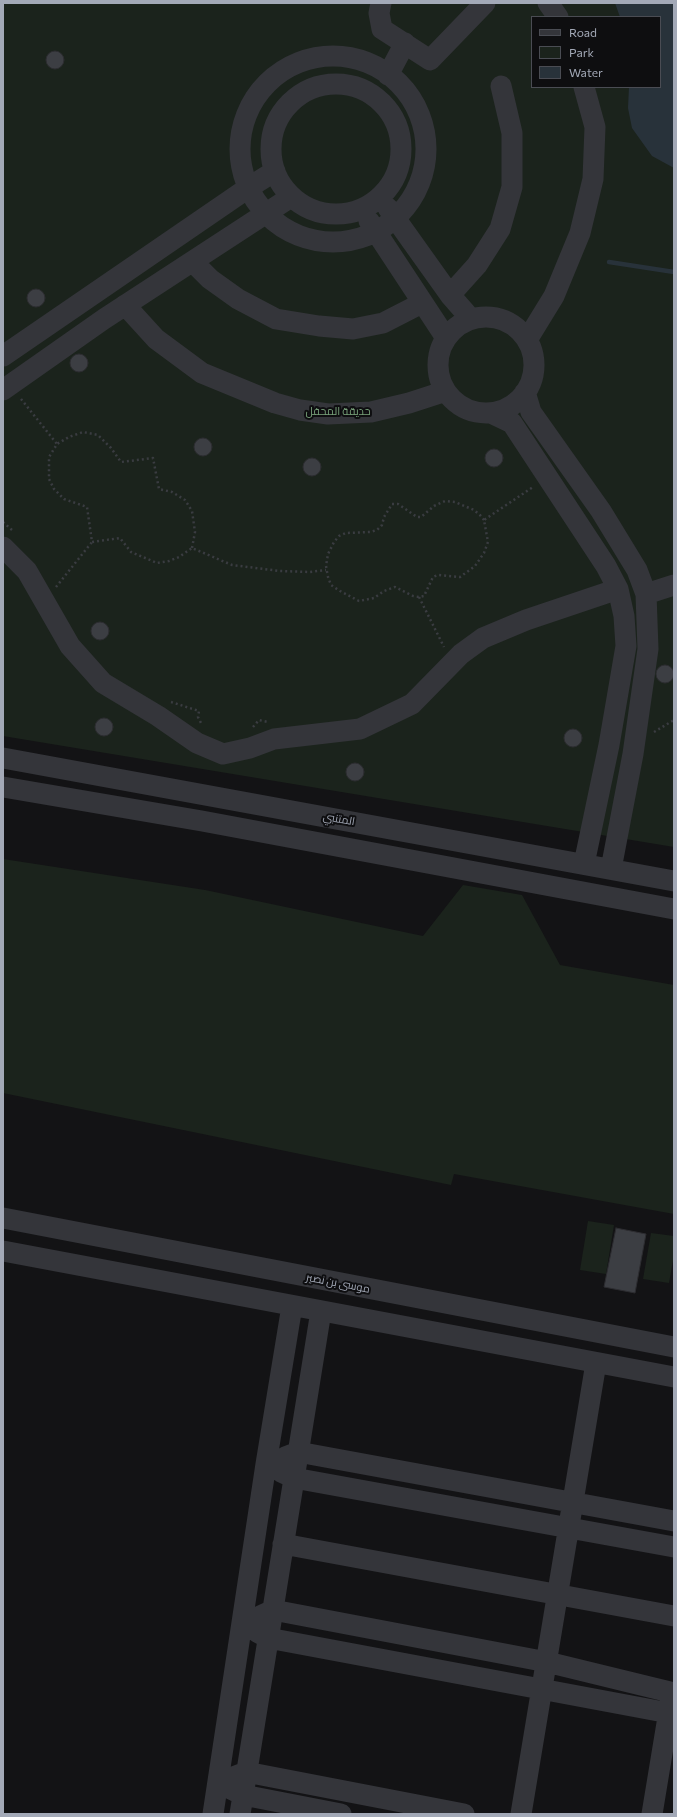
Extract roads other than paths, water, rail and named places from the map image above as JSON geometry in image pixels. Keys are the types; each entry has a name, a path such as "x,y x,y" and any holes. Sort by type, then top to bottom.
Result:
{"street":[{"path":"381,3 379,13 382,29 430,60 485,3"},
{"path":"548,3 557,16"},
{"path":"388,75 405,44"},
{"path":"341,56 373,64 388,75 397,81 415,105 425,133 425,162 416,190 399,215 375,232 347,242 317,242 289,232 266,214 248,188 240,156 243,124 257,95 280,72 309,59 341,56"},
{"path":"280,72 300,95"},
{"path":"333,83 354,86 374,96 389,111 395,124 398,130 401,151 397,172 386,190 370,204 362,208 351,212 330,214 309,208 291,197 278,180 271,159 272,137 279,116 293,100 311,88 333,83"},
{"path":"450,295 477,265 500,229 512,187 512,133 501,86"},
{"path":"527,340 554,296 580,233 593,179 595,127 584,88"},
{"path":"395,124 417,110"},
{"path":"3,356 275,171"},
{"path":"379,196 450,295 471,319"},
{"path":"7,387 125,305 291,197"},
{"path":"362,208 375,232 446,338"},
{"path":"193,262 210,279 238,299 276,319 319,326 353,329 383,323 422,303"},
{"path":"125,305 156,339 202,373 275,403 300,410 328,414 371,412 409,403 446,391"},
{"path":"491,413 506,408 519,399 525,392 533,371 533,355 527,340 516,328 503,320 487,317 471,319 457,327 446,338 439,352 438,368 441,383 449,397 461,407 476,412 491,413 512,423 606,566 618,589 624,616 626,646 607,753 584,864"},
{"path":"525,392 531,412 601,511 637,570 646,594 648,649 633,754 611,869"},
{"path":"8,539 70,646 103,684 158,716 197,743 223,754 250,748 274,739 360,729 412,704 461,654 483,638 526,620 618,589"},
{"path":"646,594 674,585"},
{"name":"المتنبي","path":"3,758 674,881"},
{"path":"3,787 210,823 674,909"},
{"name":"موسى بن نصير","path":"3,1218 674,1347"},
{"path":"3,1251 674,1377"},
{"path":"213,1814 266,1464 292,1306"},
{"path":"241,1804 321,1311"},
{"path":"522,1814 596,1363"},
{"path":"266,1464 298,1452 674,1521"},
{"path":"266,1464 294,1478 674,1547"},
{"path":"283,1544 674,1616"},
{"path":"242,1624 272,1610 547,1662 673,1698"},
{"path":"242,1624 268,1638 542,1690 673,1698"},
{"path":"652,1814 673,1698"},
{"path":"218,1782 246,1772 395,1807 464,1814"},
{"path":"218,1782 241,1804 341,1814"}],"water":[{"path":"615,3 674,4 674,168 652,156 632,128 628,108 629,88 661,88 661,16 620,16"}],"waterway":[{"path":"609,262 674,272"}],"park label":[{"name":"حديقة المحفل","path":"338,411"}]}
